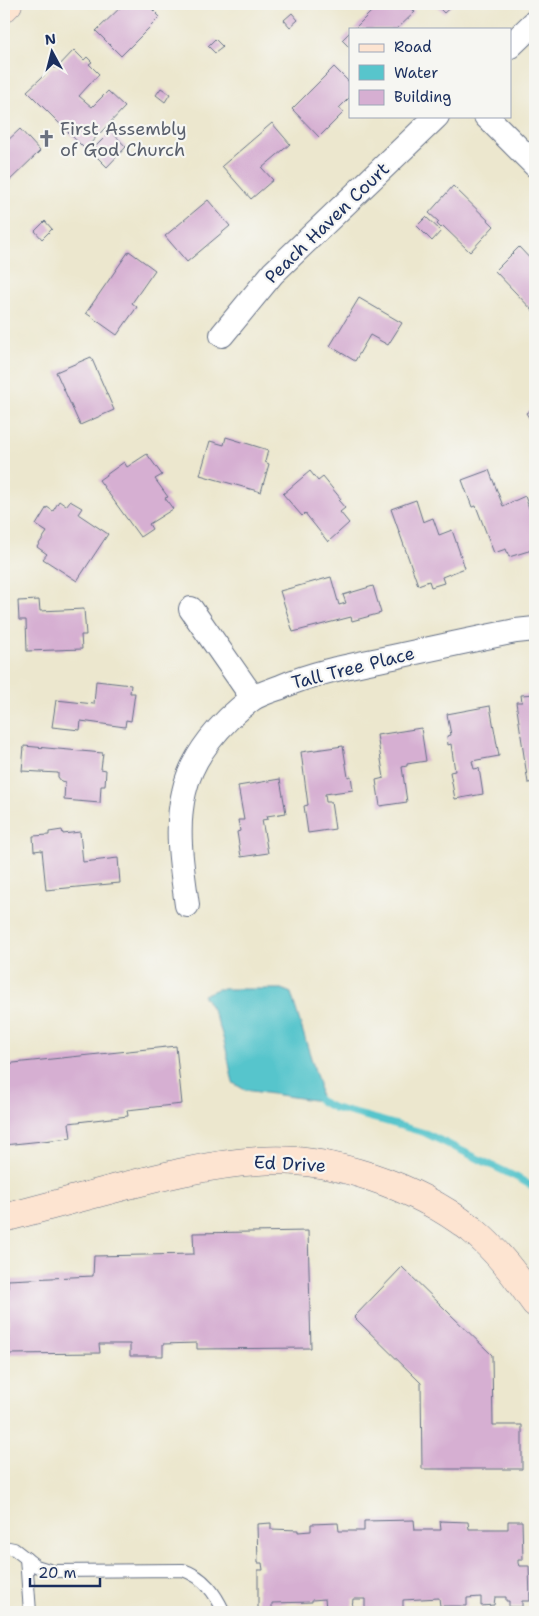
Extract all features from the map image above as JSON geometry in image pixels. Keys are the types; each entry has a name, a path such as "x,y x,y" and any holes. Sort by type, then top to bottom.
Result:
{"street":[{"path":"4,8 8,4"},
{"path":"512,44 535,22"},
{"name":"Peach Haven Court","path":"222,335 273,273 435,118"},
{"path":"488,118 535,165"},
{"path":"191,609 253,698"},
{"name":"Tall Tree Place","path":"187,905 182,869 180,827 184,793 191,769 204,748 227,722 253,698 300,679 340,668 516,631 535,629"},
{"name":"Ed Drive","path":"4,1218 216,1165 261,1160 312,1163 344,1168 398,1188 435,1206 470,1229 496,1252 535,1303"}],"lane":[{"path":"4,1547 14,1550 36,1566 52,1571 183,1570 193,1573 206,1583 218,1598 224,1612"},
{"path":"26,1558 30,1612"}],"water":[{"path":"218,989 282,989 291,993 319,1084 320,1101 245,1090 233,1083 226,1048 219,1026 210,1005 203,995"}],"building":[{"path":"124,4 147,4 160,17 121,56 96,31"},
{"path":"379,4 407,4 415,12 398,28 355,28"},
{"path":"435,4 454,4 444,13"},
{"path":"292,13 298,20 290,27 284,20"},
{"path":"349,33 349,47 342,40"},
{"path":"215,39 223,47 215,53 208,46"},
{"path":"74,50 84,60 87,57 92,62 89,64 99,74 79,96 92,107 108,91 125,107 85,149 27,91 53,67 57,68"},
{"path":"334,67 349,82 349,98 339,108 344,112 319,137 292,109"},
{"path":"161,88 170,94 165,102 156,95"},
{"path":"272,123 290,144 262,168 273,180 251,199 222,166"},
{"path":"20,129 40,151 4,186 4,144"},
{"path":"111,131 126,147 107,167 91,151"},
{"path":"453,186 494,226 470,252 443,226 441,228 437,224 439,222 429,213"},
{"path":"208,200 230,226 187,262 165,236"},
{"path":"426,217 441,231 432,241 417,226"},
{"path":"45,221 52,229 42,239 35,231"},
{"path":"519,247 535,264 535,313 495,271"},
{"path":"129,251 155,270 132,303 137,307 117,335 86,313"},
{"path":"359,298 402,323 388,345 370,335 355,361 330,346"},
{"path":"91,357 114,410 80,425 56,372"},
{"path":"535,407 535,427 526,413"},
{"path":"226,437 268,450 265,462 269,464 261,492 200,475 210,441 224,445"},
{"path":"147,454 162,475 155,479 168,497 165,498 173,509 149,524 152,529 140,537 99,480 124,462 127,467"},
{"path":"489,470 503,506 525,496 535,526 535,549 509,557 506,549 494,553 476,506 472,507 462,480"},
{"path":"310,471 318,481 323,477 341,499 339,501 345,508 340,512 349,523 328,542 305,513 302,516 283,494"},
{"path":"416,500 423,522 433,518 439,535 452,530 465,568 442,577 444,583 431,587 429,581 418,585 391,509"},
{"path":"59,501 66,506 70,501 82,508 78,514 108,534 77,581 43,559 47,554 37,547 47,532 36,525 47,507 53,511"},
{"path":"331,577 339,605 346,603 343,595 373,586 381,613 352,621 351,617 293,632 280,591"},
{"path":"39,600 40,611 84,609 86,635 81,635 82,649 27,651 26,620 19,620 18,601"},
{"path":"96,681 131,685 130,693 135,693 131,721 126,720 125,727 81,721 80,730 52,727 56,700 94,704"},
{"path":"535,694 535,782 528,783 516,702 522,702 521,695"},
{"path":"490,706 499,756 472,761 474,769 479,768 483,794 455,799 450,772 455,771 451,744 448,745 447,736 451,735 447,714"},
{"path":"421,728 426,761 407,764 407,766 402,767 407,802 380,806 376,780 384,778 377,735"},
{"path":"24,746 103,753 101,769 106,770 105,786 101,786 100,803 64,800 65,782 61,781 58,773 22,771"},
{"path":"343,746 348,777 351,776 353,790 325,794 326,802 331,802 335,829 308,833 304,806 308,805 301,752"},
{"path":"280,779 286,813 267,816 268,819 262,820 268,853 241,857 237,832 240,831 238,820 244,820 238,786"},
{"path":"62,830 63,834 80,832 83,862 118,858 120,883 46,890 42,850 34,851 33,836 49,835 49,832"},
{"path":"176,1046 182,1104 127,1110 128,1116 69,1123 71,1138 4,1145 4,1064"},
{"path":"308,1231 311,1348 197,1349 197,1343 163,1344 163,1356 130,1356 130,1344 99,1344 100,1353 9,1354 8,1280 93,1276 94,1256 194,1254 193,1233"},
{"path":"402,1267 492,1355 493,1425 522,1425 522,1469 422,1469 421,1383 354,1317"},
{"path":"414,1520 415,1530 441,1530 440,1521 468,1522 469,1529 508,1529 508,1521 522,1521 523,1560 518,1560 518,1563 519,1566 529,1566 530,1601 522,1601 522,1607 509,1607 509,1601 506,1601 506,1597 495,1597 494,1605 481,1606 481,1597 467,1598 467,1606 440,1606 439,1598 403,1600 403,1608 365,1609 365,1599 353,1599 352,1607 326,1608 325,1599 312,1600 312,1602 272,1603 272,1609 258,1609 258,1570 263,1570 262,1563 258,1563 257,1524 271,1523 271,1529 298,1530 298,1532 311,1531 311,1524 338,1523 339,1531 364,1531 364,1521"}],"waterway":[{"path":"314,1095 320,1101 334,1108 425,1133 535,1188"}],"place":[{"name":"First Assembly of God Church","path":"46,139"}]}
